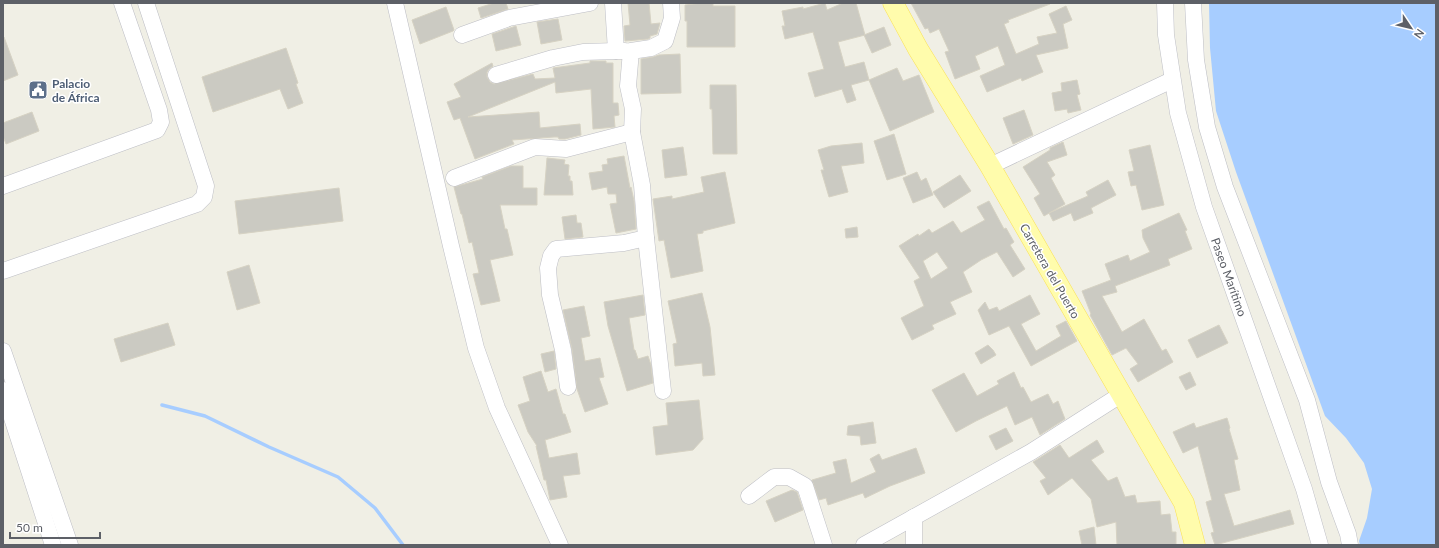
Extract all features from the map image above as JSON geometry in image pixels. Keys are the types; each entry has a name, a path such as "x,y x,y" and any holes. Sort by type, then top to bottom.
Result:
{"main road":[{"name":"Carretera del Puerto","path":"893,3 918,49 990,166 1184,503 1195,545"}],"street":[{"path":"3,186 157,130 161,122 159,110 122,3"},
{"path":"3,271 197,204 204,197 206,186 146,3"},
{"path":"395,3 476,348 497,408 560,545"},
{"path":"462,35 509,18 590,3"},
{"path":"613,3 633,109 632,132 642,185 646,238 663,391"},
{"path":"496,74 553,58 583,52 623,51 651,48 665,42 672,18 671,3"},
{"name":"Paseo Marítimo","path":"1164,3 1166,35 1178,113 1204,207 1304,489 1320,545"},
{"path":"1193,3 1196,60 1209,134 1225,187 1307,400 1329,482 1348,534 1350,545"},
{"path":"990,166 1172,80"},
{"path":"454,178 535,147 566,149 632,132"},
{"path":"568,387 563,350 550,295 548,268 551,256 556,249 624,243 646,238"},
{"path":"3,351 61,545"},
{"path":"3,390 61,545"},
{"path":"864,545 1031,452 1122,394"},
{"path":"749,496 774,477 789,477 805,486 824,545"},
{"path":"914,517 914,545"}],"water":[{"path":"1209,3 1436,3 1436,545 1360,545 1359,541 1367,518 1372,489 1364,463 1346,438 1325,416 1236,172 1216,111 1210,48"}],"building":[{"path":"494,3 506,3 508,9 481,18 478,8"},
{"path":"628,3 649,3 651,24 660,23 657,34 650,36 648,39 625,41 624,26 630,25"},
{"path":"713,3 713,6 735,6 735,47 687,47 687,21 685,21 685,5"},
{"path":"825,3 827,10 843,3 856,3 865,35 838,42 845,67 864,62 869,80 851,85 856,100 847,103 842,89 815,97 808,73 824,69 813,32 785,39 782,26 785,26 782,11 803,7 803,9"},
{"path":"911,3 1050,3 1008,20 1009,22 1004,24 1016,54 1039,44 1037,37 1057,33 1049,14 1066,6 1072,20 1063,24 1068,48 1036,55 1043,72 1022,81 1021,78 987,92 980,76 1005,65 998,46 975,56 980,69 955,79 945,52 949,51 939,29 930,33 928,28 925,29"},
{"path":"446,7 454,30 420,44 412,20"},
{"path":"558,19 562,40 541,44 537,22"},
{"path":"516,26 521,45 496,51 492,34"},
{"path":"884,27 891,45 872,53 864,35"},
{"path":"4,37 18,75 3,81 3,38"},
{"path":"286,48 303,103 288,109 280,89 213,112 202,77"},
{"path":"680,54 681,93 641,94 641,59 659,55"},
{"path":"590,61 606,61 606,63 613,63 613,103 618,103 619,115 614,116 615,127 593,129 591,89 556,93 555,82 468,117 539,112 540,128 580,124 581,135 565,139 554,137 512,140 514,144 475,159 460,118 454,120 447,102 461,97 454,84 492,63 493,66 487,72 487,77 490,82 494,84 533,74 535,79 555,78 553,68 590,63"},
{"path":"897,68 903,81 919,75 934,112 890,131 869,80"},
{"path":"1077,80 1080,94 1077,95 1081,110 1068,113 1067,109 1055,111 1052,93 1062,91 1061,83"},
{"path":"710,85 736,85 737,154 713,154"},
{"path":"1024,110 1033,135 1013,144 1003,118"},
{"path":"32,112 39,131 6,144 3,136 3,123"},
{"path":"894,134 906,174 887,180 874,141"},
{"path":"1063,142 1067,155 1047,162 1055,175 1051,178 1065,204 1044,216 1034,198 1040,194 1023,167 1050,150 1050,148"},
{"path":"862,143 864,163 841,166 848,192 829,197 821,170 824,170 818,150 831,146"},
{"path":"1150,145 1164,205 1142,210 1136,185 1131,186 1128,172 1134,171 1129,150"},
{"path":"683,147 687,175 665,178 662,150"},
{"path":"624,156 634,201 636,229 616,233 610,204 617,203 616,194 608,194 607,187 592,190 589,173 603,171 602,165 608,164 607,159"},
{"path":"547,158 565,160 564,164 569,165 568,176 570,176 570,181 572,181 573,195 544,195"},
{"path":"511,166 523,166 523,188 537,188 537,205 500,205 505,229 507,229 513,255 490,260 500,301 481,305 473,274 479,273 472,242 469,243 454,187 483,179 482,177"},
{"path":"725,172 735,223 703,231 703,233 697,234 703,271 671,278 664,240 659,241 653,199 672,196 672,199 704,192 701,177"},
{"path":"917,172 921,181 926,178 933,195 913,203 903,178"},
{"path":"960,175 971,191 944,208 933,192"},
{"path":"1108,180 1116,195 1091,208 1093,213 1074,221 1071,213 1053,221 1049,213 1088,196 1086,192"},
{"path":"339,188 343,221 239,234 235,201"},
{"path":"989,201 1004,229 1006,228 1014,242 1010,245 1025,269 1013,277 997,252 981,260 963,272 972,292 950,302 956,314 932,325 934,329 912,340 901,318 924,306 914,281 920,278 899,246 918,234 919,236 929,229 932,233 953,221 961,233 985,220 977,207","holes":["937,252 948,268 931,279 923,261"]},
{"path":"1179,213 1187,230 1185,231 1192,249 1168,259 1170,265 1115,286 1117,292 1102,296 1122,332 1144,319 1162,351 1166,349 1173,362 1138,382 1130,369 1138,364 1126,348 1112,355 1090,315 1091,314 1082,291 1111,280 1105,264 1128,255 1130,261 1150,252 1143,238 1142,230"},
{"path":"576,215 577,223 581,223 583,237 565,239 562,217"},
{"path":"857,227 858,237 846,238 845,229"},
{"path":"249,265 260,303 237,310 227,272"},
{"path":"702,293 710,327 715,375 703,376 702,363 675,366 673,344 677,343 668,301"},
{"path":"643,295 645,315 629,318 634,350 638,359 648,356 651,365 653,383 627,391 608,326 604,302"},
{"path":"1030,295 1040,314 1021,324 1036,351 1061,336 1056,326 1066,321 1077,341 1031,366 1009,326 989,335 978,310 985,302 989,310 997,307 999,311"},
{"path":"584,306 590,336 581,338 585,361 600,358 604,377 599,378 608,404 585,412 577,389 572,349 563,310"},
{"path":"168,323 175,345 121,362 114,339"},
{"path":"1219,325 1228,343 1197,358 1188,340"},
{"path":"988,345 996,355 981,364 975,353"},
{"path":"554,351 556,369 545,372 541,354"},
{"path":"541,371 548,392 556,389 563,414 565,414 571,432 545,440 549,458 577,453 580,474 563,476 567,497 550,500 537,446 528,432 518,405 530,401 523,377"},
{"path":"1014,372 1021,388 1023,387 1031,402 1048,394 1053,404 1058,401 1065,419 1040,435 1032,417 1015,425 1007,406 956,432 932,390 964,373 977,396 999,384 997,381"},
{"path":"1190,372 1196,385 1186,390 1179,377"},
{"path":"699,400 703,439 693,450 656,455 653,427 668,425 666,403"},
{"path":"1227,418 1238,459 1234,460 1240,490 1224,494 1234,526 1290,510 1294,524 1215,545 1211,533 1214,532 1206,502 1212,500 1198,446 1183,453 1173,432 1194,423 1196,428"},
{"path":"873,422 876,443 861,445 860,436 847,435 848,426"},
{"path":"1006,428 1013,441 996,450 989,436"},
{"path":"1097,440 1104,452 1091,460 1108,481 1117,477 1125,497 1135,495 1137,503 1160,501 1161,515 1170,514 1172,532 1176,532 1176,545 1117,545 1116,522 1097,527 1091,499 1072,478 1048,495 1040,481 1046,478 1033,462 1060,445 1069,458"},
{"path":"916,448 925,473 890,486 865,498 863,493 828,505 826,498 819,500 812,480 836,473 833,462 846,459 851,483 876,472 870,459 879,454 882,460"},
{"path":"792,490 797,492 803,510 775,522 766,501"},
{"path":"1094,527 1096,545 1082,545 1079,531"}],"waterway":[{"path":"162,405 205,416 269,447 338,477 375,508 403,545"}],"place":[{"name":"Palacio de África","path":"38,90"}]}
